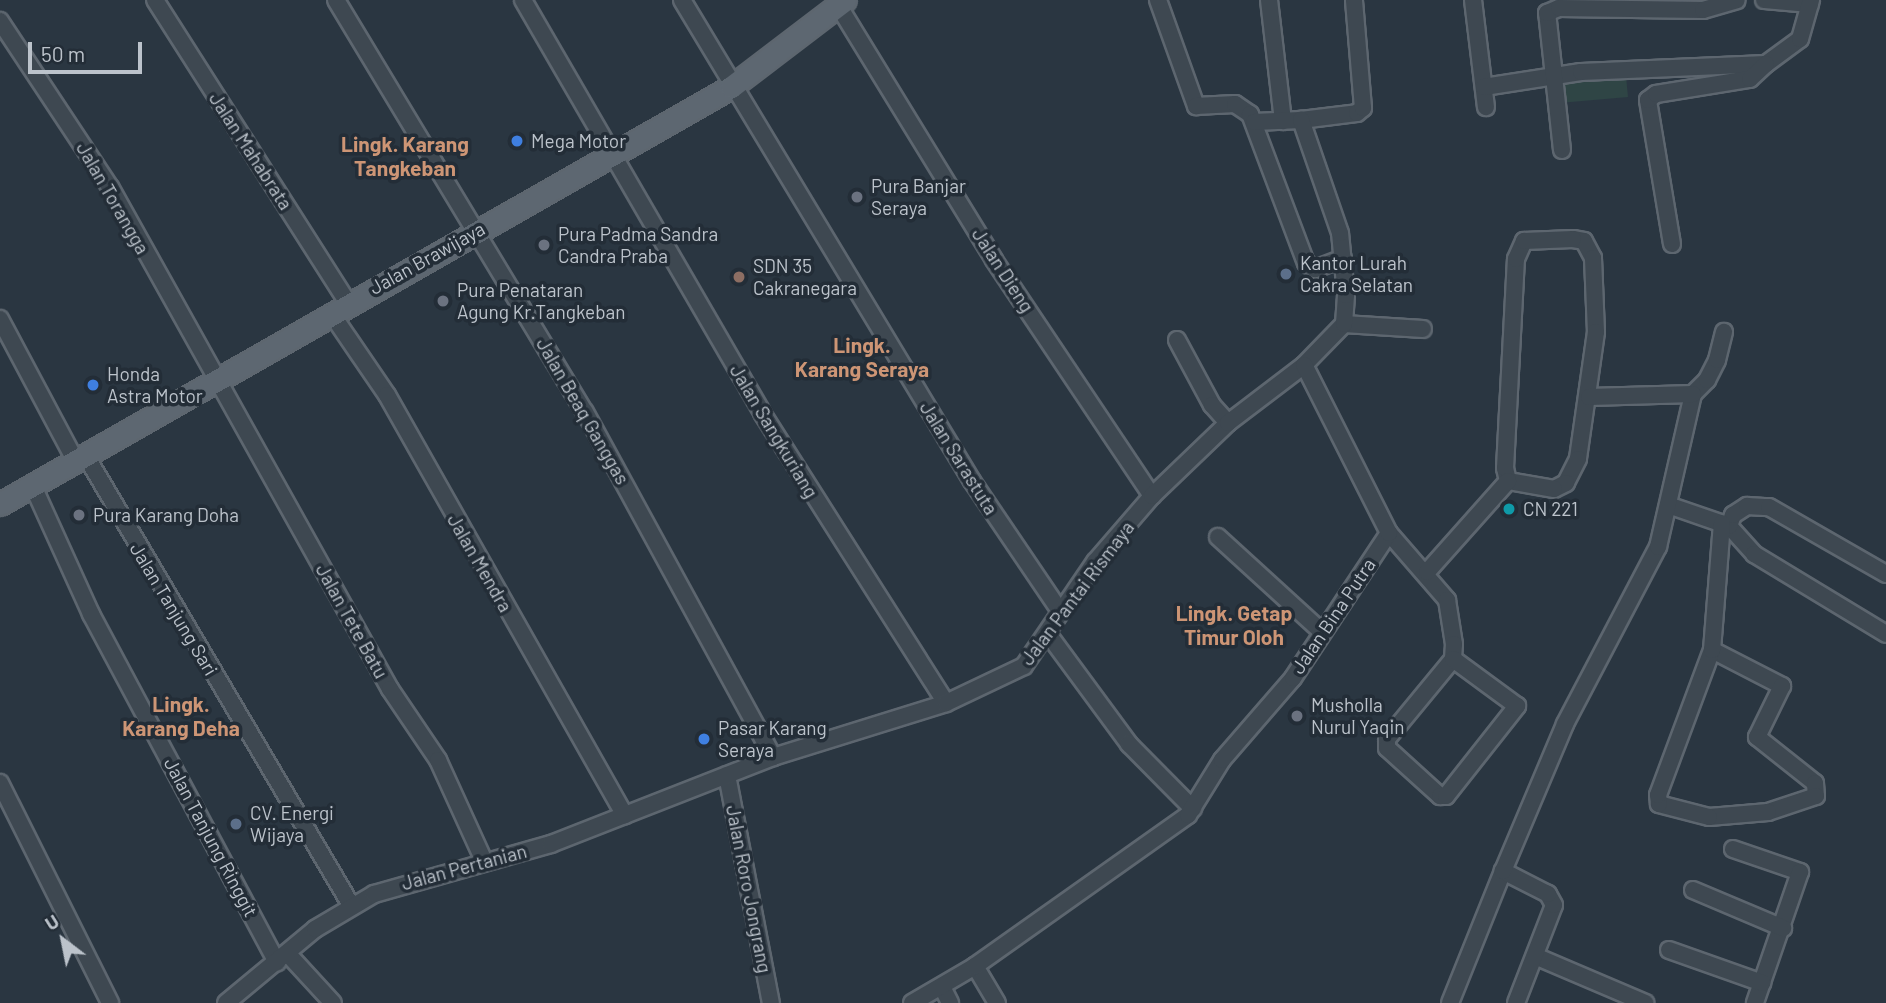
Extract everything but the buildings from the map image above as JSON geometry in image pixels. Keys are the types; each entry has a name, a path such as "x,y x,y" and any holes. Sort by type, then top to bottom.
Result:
{"main road":[{"name":"Jalan Brawijaya","path":"0,504 731,87 842,3"}],"street":[{"name":"Jalan Mahabrata","path":"155,0 340,308"},
{"name":"Jalan Beaq Ganggas","path":"336,0 478,229 585,412 773,757"},
{"path":"523,0 613,153"},
{"name":"Jalan Sarastuta","path":"682,0 731,87 972,481 1060,611"},
{"path":"1158,0 1196,106 1238,104 1254,122 1306,263 1315,269 1343,258"},
{"path":"1269,0 1283,121"},
{"path":"1254,122 1357,113 1365,103 1354,0"},
{"path":"1473,0 1486,107"},
{"path":"1562,150 1545,18 1554,9 1703,10 1737,0"},
{"path":"1672,244 1648,100 1656,94 1749,79 1800,39 1810,2 1764,0"},
{"name":"Jalan Dieng","path":"842,3 994,260 1152,496"},
{"name":"Jalan Torangga","path":"0,21 110,187 218,380"},
{"path":"1484,88 1581,72 1766,64"},
{"path":"1301,120 1340,233 1344,324 1423,329"},
{"name":"Jalan Sangkuriang","path":"613,153 762,413 946,703"},
{"path":"1427,572 1508,481 1504,449 1516,260 1524,241 1573,239 1590,248 1597,298 1589,397 1578,459 1566,483 1554,489 1508,481"},
{"name":"Jalan Mendra","path":"340,308 387,396 625,815"},
{"name":"Jalan Tanjung Sari","path":"0,319 81,459 351,905"},
{"name":"Jalan Pantai Rismaya","path":"727,775 773,757 946,703 1017,671 1048,634 1060,611 1152,496 1228,423 1304,365 1344,324"},
{"path":"1450,1003 1565,724 1658,547 1671,506 1693,394 1717,360 1724,332"},
{"path":"1177,340 1212,405 1228,423"},
{"path":"1304,365 1388,533 1427,572 1452,611 1452,659 1386,743 1400,761 1446,796 1517,706 1452,659"},
{"name":"Jalan Tete Batu","path":"218,380 390,690 438,760 484,861"},
{"path":"1589,397 1693,394"},
{"name":"Jalan Tanjung Ringgit","path":"33,486 91,614 282,957 333,1003"},
{"path":"1671,506 1725,525 1754,554 1886,634"},
{"path":"1712,650 1782,686 1782,693 1758,727 1757,737 1815,783 1816,796 1768,812 1709,817 1659,804 1658,795 1712,650 1725,525 1733,515 1747,506 1769,507 1886,574"},
{"name":"Jalan Bina Putra","path":"912,1003 975,966 1127,861 1193,809 1222,760 1293,678 1321,631 1388,533"},
{"path":"1218,537 1321,631"},
{"path":"1048,634 1129,744 1193,809"},
{"name":"Jalan Pertanian","path":"226,1003 351,905 401,883 551,844 727,775"},
{"name":"Jalan Roro Jongrang","path":"727,775 771,1003"},
{"path":"0,783 110,1003"},
{"path":"1733,849 1800,872 1783,928 1755,1003"},
{"path":"1503,871 1553,899 1517,1003"},
{"path":"1693,890 1783,928"},
{"path":"1669,950 1762,983"},
{"path":"1535,956 1644,1003"},
{"path":"975,966 997,1003"},
{"path":"942,987 950,1003"}],"green space":[{"path":"1626,76 1628,97 1559,103 1558,81"}],"place":[{"name":"Mega Motor","path":"517,141"},
{"name":"Pura Banjar Seraya","path":"857,197"},
{"name":"Pura Padma Sandra Candra Praba","path":"544,245"},
{"name":"Kantor Lurah Cakra Selatan","path":"1286,274"},
{"name":"SDN 35 Cakranegara","path":"739,277"},
{"name":"Pura Penataran Agung Kr.Tangkeban","path":"443,301"},
{"name":"Honda Astra Motor","path":"93,385"},
{"name":"CN 221","path":"1509,509"},
{"name":"Pura Karang Doha","path":"79,515"},
{"name":"Musholla Nurul Yaqin","path":"1297,716"},
{"name":"Pasar Karang Seraya","path":"704,739"},
{"name":"CV. Energi Wijaya","path":"236,824"}],"district":[{"name":"Lingk. Karang Tangkeban","path":"405,156"},
{"name":"Lingk. Karang Seraya","path":"862,357"},
{"name":"Lingk. Getap Timur Oloh","path":"1234,625"},
{"name":"Lingk. Karang Deha","path":"181,716"}]}
